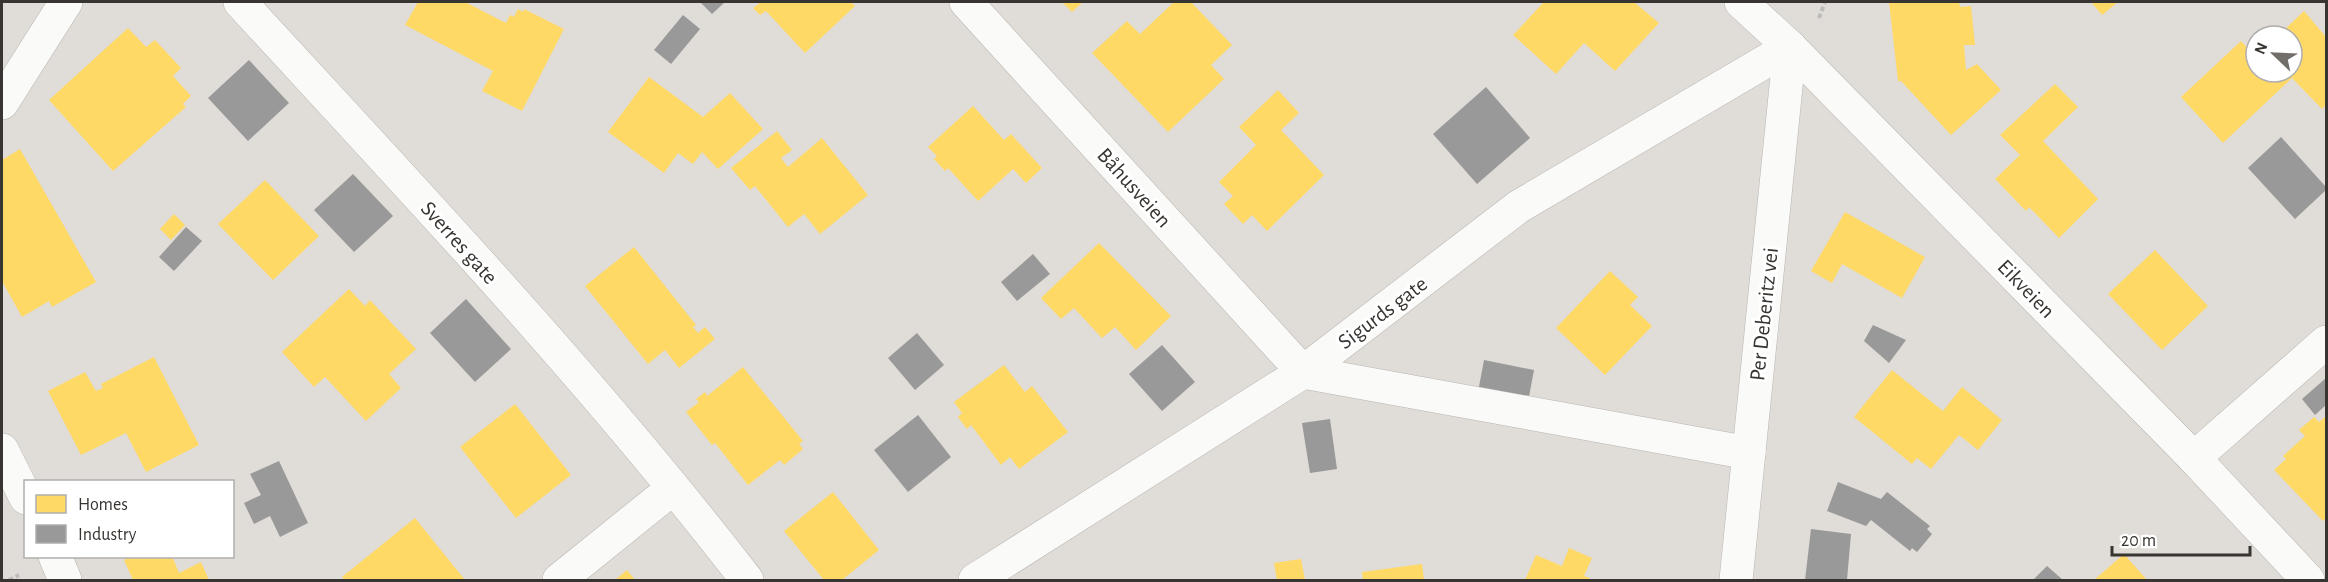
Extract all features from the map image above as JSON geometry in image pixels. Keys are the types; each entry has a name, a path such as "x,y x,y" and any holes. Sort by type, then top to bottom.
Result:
{"street":[{"path":"2,103 66,2"},
{"name":"Sverres gate","path":"240,2 318,84 549,340 672,489 694,512 747,580"},
{"name":"Båhusveien","path":"966,2 1303,372"},
{"name":"Eikveien","path":"1741,2 1790,47 2193,458 2308,580"},
{"name":"Sigurds gate","path":"975,580 1303,372 1518,207 1790,47"},
{"name":"Per Deberitz vei","path":"1736,580 1790,47"},
{"path":"2193,458 2326,342"},
{"path":"1303,372 1749,453"},
{"path":"2,450 24,494"},
{"path":"559,580 672,489"},
{"path":"56,558 65,580"}],"building: Homes":[{"path":"418,2 465,2 506,23 510,15 514,17 518,9 523,12 524,9 564,29 522,111 482,91 493,71 405,25"},
{"path":"756,2 851,2 855,6 805,53 766,11 760,15 753,8 759,4"},
{"path":"1062,2 1083,2 1072,12"},
{"path":"1174,2 1191,2 1232,45 1211,65 1224,79 1168,132 1092,53 1127,21 1140,34"},
{"path":"1544,2 1634,2 1659,23 1615,71 1584,43 1556,74 1513,35"},
{"path":"1889,2 1959,2 1960,7 1971,6 1975,45 1964,45 1966,70 1977,64 2001,90 1951,135 1901,81 1898,81"},
{"path":"2091,2 2118,2 2102,15"},
{"path":"2304,11 2326,37 2326,105 2322,109 2298,84 2304,84 2304,24 2290,24"},
{"path":"128,28 146,47 155,40 181,68 173,76 191,96 183,104 186,107 113,171 49,100"},
{"path":"2241,41 2244,44 2244,84 2286,84 2223,143 2181,97"},
{"path":"649,77 703,117 730,93 763,129 718,169 702,152 693,164 678,153 664,173 608,132"},
{"path":"2055,84 2078,107 2043,141 2098,199 2059,238 2029,207 2026,211 1995,179 2020,155 2000,135"},
{"path":"1278,90 1299,113 1281,130 1324,175 1267,231 1252,215 1243,224 1224,204 1233,196 1219,182 1256,145 1239,127"},
{"path":"973,106 1004,140 1011,134 1042,168 1026,183 1013,169 978,201 948,168 945,171 934,159 937,156 928,147"},
{"path":"777,131 792,150 781,158 788,167 822,138 868,195 820,234 804,214 788,227 755,186 750,190 731,168"},
{"path":"20,149 96,282 52,307 49,301 22,317 2,281 2,160"},
{"path":"265,180 319,236 273,280 218,224"},
{"path":"1845,212 1925,257 1902,298 1842,264 1832,283 1811,271"},
{"path":"174,214 185,225 171,240 160,229"},
{"path":"1099,243 1171,316 1136,350 1115,327 1102,338 1074,308 1061,319 1041,298"},
{"path":"634,247 696,325 693,327 698,333 705,327 715,339 679,368 665,350 648,364 585,286"},
{"path":"2155,250 2208,306 2162,350 2108,294"},
{"path":"1610,271 1638,297 1630,305 1652,326 1605,375 1556,328"},
{"path":"349,289 365,306 370,300 416,349 389,374 401,388 366,421 325,377 314,387 282,352"},
{"path":"154,357 199,445 146,472 126,433 81,455 48,391 85,372 96,391 103,388 101,384"},
{"path":"1004,365 1025,392 1032,386 1068,432 1019,469 1010,457 1001,465 971,425 967,429 958,417 962,413 954,402"},
{"path":"743,367 803,441 799,444 803,449 784,465 780,460 748,485 715,443 712,445 686,412 699,402 696,399 705,392 707,396"},
{"path":"1892,370 1943,411 1962,387 2002,420 1978,450 1959,435 1931,469 1917,458 1912,464 1854,417"},
{"path":"515,404 571,475 516,518 460,447"},
{"path":"2326,416 2326,518 2323,521 2274,470 2286,459 2283,456 2305,436 2299,430 2314,417 2319,422"},
{"path":"833,492 879,550 842,580 824,580 784,531"},
{"path":"415,518 465,580 345,580 342,577"},
{"path":"1569,548 1592,558 1584,576 1590,578 1589,580 1525,580 1536,555 1562,566"},
{"path":"2124,554 2147,580 2094,580"},
{"path":"128,558 173,558 179,573 201,562 209,580 133,580 124,560"},
{"path":"1301,559 1305,580 1277,580 1274,563"},
{"path":"1422,564 1424,580 1363,580 1362,572"},
{"path":"627,570 635,580 615,580"}],"building: Industry":[{"path":"700,2 725,2 712,14"},
{"path":"683,15 700,29 671,64 654,50"},
{"path":"249,60 289,103 248,141 208,98"},
{"path":"1486,87 1530,138 1477,184 1433,134"},
{"path":"2281,137 2326,187 2326,190 2295,219 2248,168"},
{"path":"353,174 393,216 354,252 314,210"},
{"path":"186,227 202,241 174,271 159,257"},
{"path":"1033,254 1050,274 1017,301 1001,282"},
{"path":"466,299 511,349 475,382 430,333"},
{"path":"1873,325 1906,340 1889,363 1864,341"},
{"path":"917,333 944,365 915,390 888,358"},
{"path":"1162,345 1195,382 1162,411 1129,374"},
{"path":"1484,360 1534,370 1528,402 1478,392"},
{"path":"2326,378 2326,405 2315,415 2302,399"},
{"path":"918,415 951,457 908,492 874,450"},
{"path":"1330,419 1337,469 1310,473 1302,423"},
{"path":"279,461 308,523 280,537 270,516 254,524 244,503 261,495 250,474"},
{"path":"1838,482 1881,499 1887,492 1930,526 1927,529 1932,534 1917,552 1912,548 1910,551 1871,520 1866,526 1827,511"},
{"path":"1811,529 1851,534 1847,580 1805,580"},
{"path":"2047,566 2063,580 2033,580"}]}
